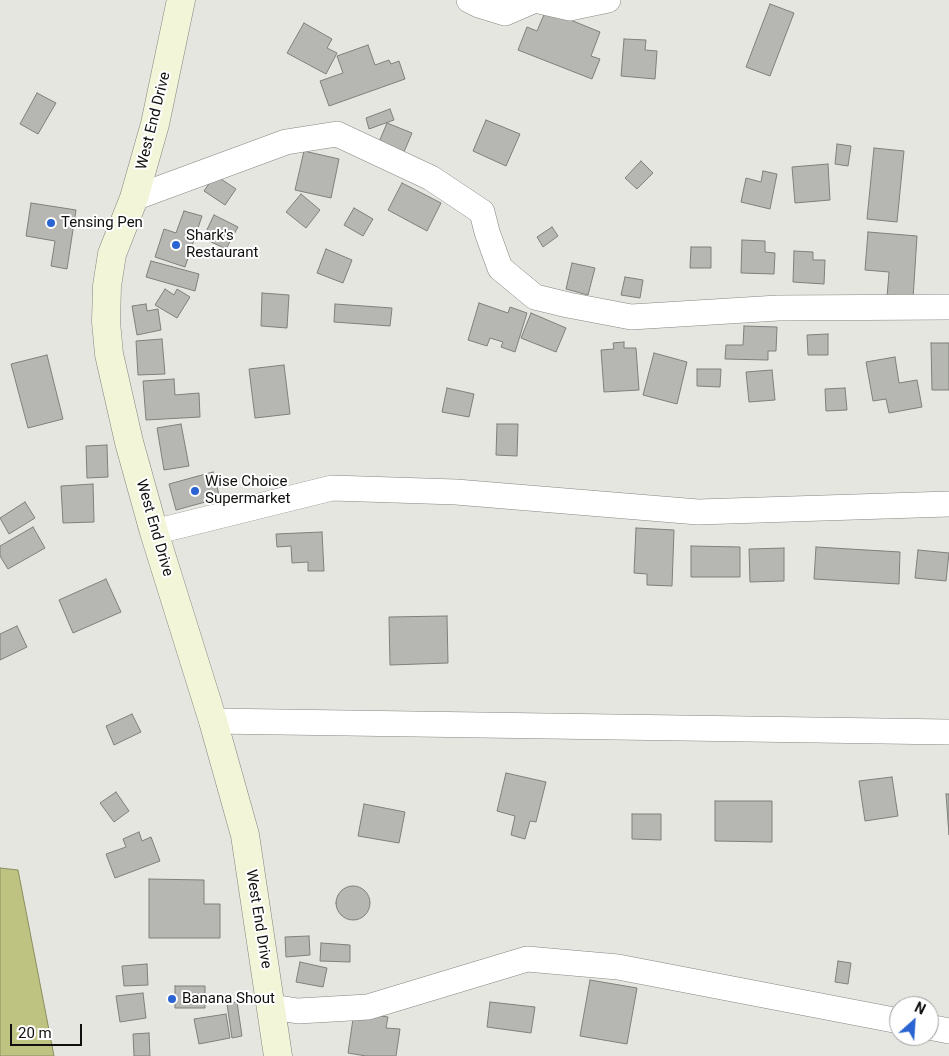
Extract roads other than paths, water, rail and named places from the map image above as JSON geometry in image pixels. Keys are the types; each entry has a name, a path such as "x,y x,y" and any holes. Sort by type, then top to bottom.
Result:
{"main road":[{"name":"West End Drive","path":"181,0 155,124 134,198 112,254 107,286 106,322 109,354 129,442 154,532 213,721 244,835 272,1007 278,1056"}],"street":[{"path":"470,0 479,5 505,13 534,0 570,8 608,0"},
{"path":"134,198 286,142 337,134 431,178 482,212 500,268 534,297 631,317 778,308 949,307"},
{"path":"154,532 332,488 456,492 698,512 949,504"},
{"path":"213,721 949,732"},
{"path":"272,1007 298,1011 368,1006 527,959 618,967 889,1019"}],"place":[{"name":"Tensing Pen","path":"51,223"},
{"name":"Shark's Restaurant","path":"176,245"},
{"name":"Wise Choice Supermarket","path":"195,491"},
{"name":"Banana Shout","path":"172,999"}]}
